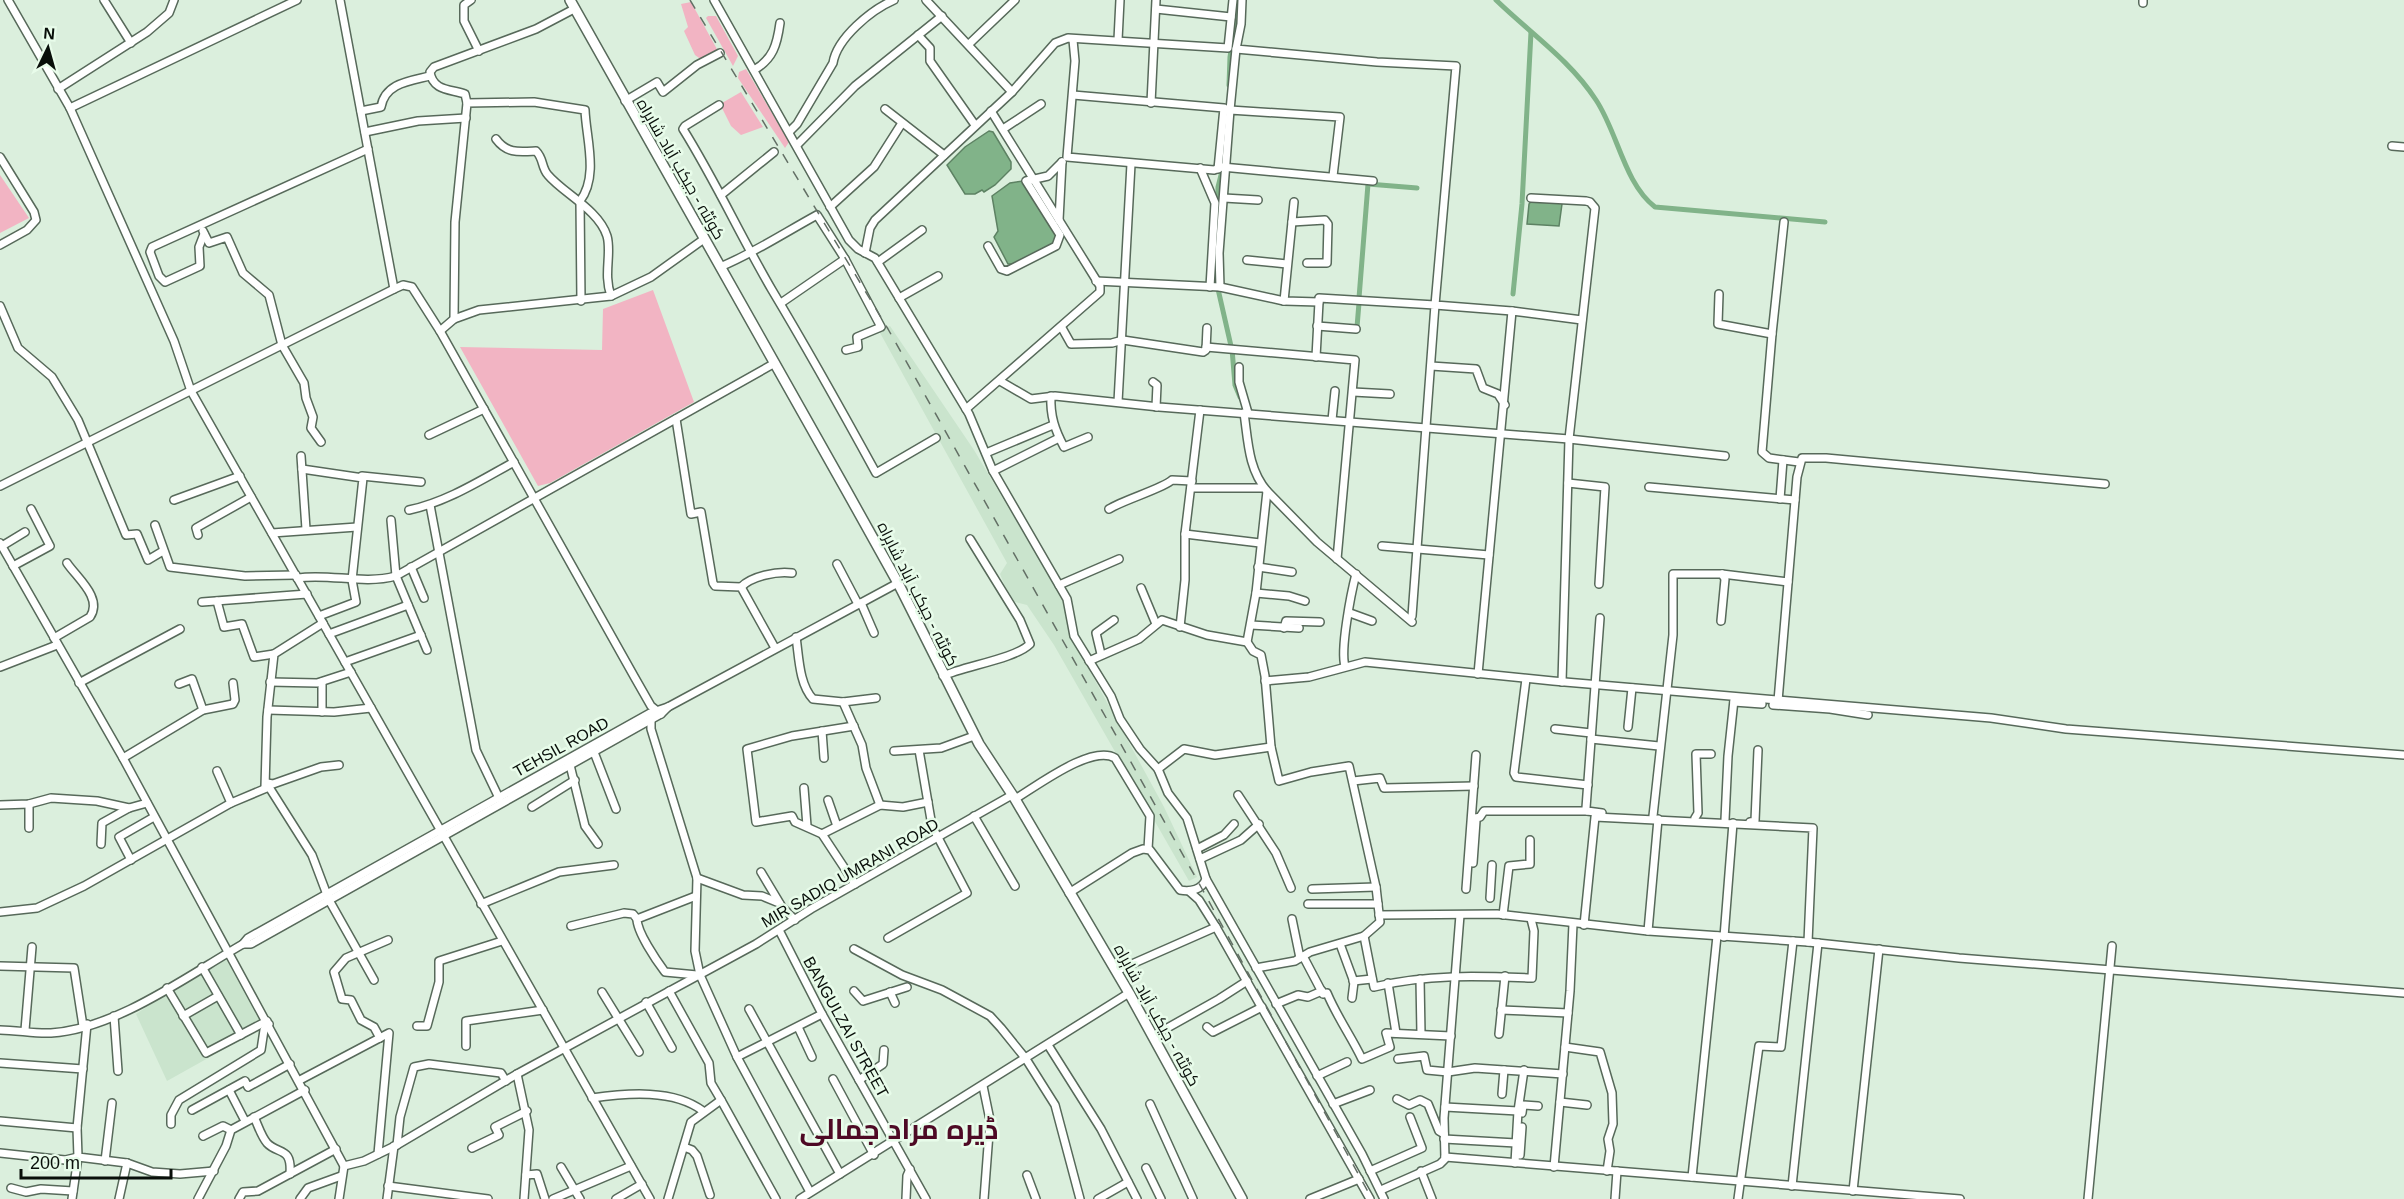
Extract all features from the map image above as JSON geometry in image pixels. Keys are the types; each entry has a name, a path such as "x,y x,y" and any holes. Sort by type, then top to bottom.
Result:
{"highway":[{"name":"کوئٹہ - جیکب آباد شاہراہ","path":"572,4 898,583 974,736 1013,797 1129,993 1242,1199"}],"street":[{"path":"8,0 70,108 174,341 191,391 650,1199"},
{"path":"104,0 131,43"},
{"path":"58,89 131,43 164,19 174,0"},
{"path":"70,108 297,0"},
{"path":"340,0 394,289"},
{"path":"471,0 464,5 462,14 479,51"},
{"path":"714,0 790,131 849,240 878,262 966,409 993,471 1067,599 1074,636 1111,696 1120,719 1140,749 1158,769 1168,793 1187,818 1206,879 1384,1199"},
{"path":"790,131 847,38 881,6 894,0"},
{"path":"926,0 1012,92"},
{"path":"969,44 1015,0"},
{"path":"1118,40 1120,0"},
{"path":"1151,103 1155,0"},
{"path":"865,253 875,220 1012,92 1055,43 1068,38 1228,48 1233,0"},
{"path":"1220,287 1230,110 1242,0"},
{"path":"361,111 381,107 382,98 391,88 430,76 434,67 536,29 572,4"},
{"path":"1156,9 1231,17"},
{"path":"797,145 855,86 942,16"},
{"path":"754,70 766,63 774,52 780,24"},
{"path":"918,35 930,48 930,61 975,126"},
{"path":"1059,221 1072,95 1073,40"},
{"path":"1236,49 1377,63 1456,66 1435,305 1412,619 1337,558 1265,490 1251,459 1246,413 1239,382 1239,367"},
{"path":"625,101 657,82 663,92 697,65 720,53"},
{"path":"430,76 442,89 465,94 467,103 455,222 454,319"},
{"path":"1072,95 1224,108 1218,169"},
{"path":"467,103 534,102 585,110 585,128 591,145 587,193 580,201 581,301"},
{"path":"1003,129 1041,104"},
{"path":"719,105 683,129 876,473 936,438"},
{"path":"885,109 944,155"},
{"path":"1230,110 1340,117 1333,176"},
{"path":"966,409 1062,328 1100,292 1096,281 991,111"},
{"path":"365,132 418,121 466,118"},
{"path":"830,207 874,167 902,123"},
{"path":"496,140 503,148 513,152 536,151 542,157 543,169 550,178 580,201 607,235 606,282 611,296"},
{"path":"2392,146 2404,147"},
{"path":"204,234 199,247 200,266 165,282 160,278 151,249 368,149"},
{"path":"721,195 774,152"},
{"path":"0,157 34,212 36,220 27,230 0,245"},
{"path":"988,246 1001,269 1007,272 1056,246 1060,235 1026,181 1031,178 1048,176 1065,160 1218,169 1228,167 1373,181"},
{"path":"1118,402 1131,164"},
{"path":"1200,168 1215,203 1210,287"},
{"path":"1224,198 1258,200"},
{"path":"1531,198 1586,201 1594,206 1569,439 1562,682"},
{"path":"1284,301 1294,202"},
{"path":"720,267 752,252 817,215 845,259 881,327 857,337 858,347 846,350"},
{"path":"1292,222 1324,220 1328,224 1327,263 1307,263"},
{"path":"1784,222 1762,449 1766,457 1799,462 1808,457 1826,458 2105,484"},
{"path":"200,226 210,243 227,237 243,273 267,292 282,345 304,383 306,398 313,417 311,428 321,442"},
{"path":"878,262 922,230"},
{"path":"440,331 454,319 479,310 581,301 611,296 651,278 704,239"},
{"path":"781,303 845,259"},
{"path":"1247,260 1287,264"},
{"path":"899,298 938,276"},
{"path":"1096,281 1220,287 1284,301 1319,302"},
{"path":"0,486 394,289 403,285 412,287 440,331 655,712 651,729 697,878 695,951 701,975 737,1057 805,1197 1129,993"},
{"path":"1719,294 1718,324 1772,334"},
{"path":"1316,357 1319,298 1512,311 1582,321"},
{"path":"0,306 18,348 52,377 78,420 126,535 137,534 148,560 163,551"},
{"path":"1478,674 1512,311"},
{"path":"1317,326 1356,329"},
{"path":"1062,328 1071,345 1123,340 1203,352 1206,347 1207,328"},
{"path":"1206,347 1355,360 1337,558"},
{"path":"155,525 170,567 244,576 313,576 380,580 396,576 775,363"},
{"path":"1431,366 1476,369 1484,388 1498,394 1505,405"},
{"path":"1000,381 1031,399 1051,396 1156,407 1569,439 1725,456"},
{"path":"1154,382 1157,385 1156,407"},
{"path":"1332,420 1335,392"},
{"path":"1353,392 1390,394"},
{"path":"1051,396 1050,411 1053,425 1064,447 1088,437"},
{"path":"429,435 484,409"},
{"path":"1180,627 1185,580 1185,534 1200,410"},
{"path":"676,419 691,514 701,512 712,583 716,586 741,587 758,578 792,573"},
{"path":"986,453 1053,425"},
{"path":"993,471 1059,438"},
{"path":"301,456 306,529"},
{"path":"1780,499 1783,460"},
{"path":"409,510 430,505 514,462"},
{"path":"1778,700 1799,462"},
{"path":"302,469 421,482"},
{"path":"174,500 240,476"},
{"path":"217,601 224,627 242,624 254,657 274,654 321,620 356,602 352,580 362,476"},
{"path":"1109,509 1143,492 1168,484 1172,480 1191,484 1265,490"},
{"path":"1568,483 1605,487 1599,584"},
{"path":"1649,487 1795,500"},
{"path":"1247,642 1256,593 1265,490"},
{"path":"198,535 196,528 251,497"},
{"path":"430,505 476,750 498,798"},
{"path":"13,566 50,546 31,509"},
{"path":"391,520 396,576 427,650"},
{"path":"272,533 357,527"},
{"path":"25,532 1,545 123,758 336,1149 344,1166 339,1199"},
{"path":"1185,534 1260,543"},
{"path":"943,676 961,668 1012,653 1030,644 1020,620 970,539"},
{"path":"1382,546 1489,555"},
{"path":"1059,585 1119,559"},
{"path":"0,667 55,642 90,617 94,611 93,598 67,563"},
{"path":"837,564 860,603 874,633"},
{"path":"411,567 424,598"},
{"path":"1258,567 1292,572"},
{"path":"1345,666 1342,658 1344,639 1356,574"},
{"path":"1648,931 1659,746 1673,635 1672,574 1722,574 1788,582"},
{"path":"1721,621 1725,579 1722,574"},
{"path":"0,1030 48,1033 114,1016 243,944 250,944 327,897 655,712 898,583"},
{"path":"741,587 775,648"},
{"path":"1141,588 1156,624"},
{"path":"1256,593 1289,596 1305,601"},
{"path":"202,602 307,594"},
{"path":"329,634 408,605"},
{"path":"1350,613 1372,621"},
{"path":"1587,811 1600,618"},
{"path":"1101,654 1095,634 1114,620"},
{"path":"1089,661 1139,639 1162,620 1207,635 1247,642 1263,659 1271,747 1279,781 1311,772 1349,766 1376,887 1378,927 1364,936 1279,965 1256,968"},
{"path":"1284,628 1286,621 1320,622"},
{"path":"1251,625 1299,628"},
{"path":"79,683 180,629"},
{"path":"345,662 420,635"},
{"path":"796,638 808,694 820,701 843,702 876,698"},
{"path":"265,785 268,710 274,654"},
{"path":"1265,681 1309,677 1365,662 1665,691 1868,715"},
{"path":"270,682 322,682 351,672"},
{"path":"179,684 192,679 203,710"},
{"path":"1526,679 1514,772 1516,777 1588,785"},
{"path":"322,682 322,712"},
{"path":"123,758 203,710 233,704 235,700 233,683"},
{"path":"1628,727 1632,688"},
{"path":"1734,700 1778,700 1991,718 2066,729 2404,755"},
{"path":"1725,820 1734,700"},
{"path":"843,702 862,745 866,768 880,805"},
{"path":"268,710 322,712 371,708"},
{"path":"854,726 747,748 756,822 792,816 795,822 822,834 855,884"},
{"path":"1555,729 1659,746"},
{"path":"822,731 824,758"},
{"path":"894,751 941,748 974,736"},
{"path":"1158,769 1184,749 1215,755 1271,747"},
{"path":"593,748 616,809"},
{"path":"888,938 967,893 932,826 919,750"},
{"path":"1584,925 1595,817 1695,818 1755,823 1758,750"},
{"name":"MIR SADIQ UMRANI ROAD","path":"344,1166 395,1146 617,1018 701,975 939,836 1093,754 1111,755 1115,758 1150,816 1148,849"},
{"path":"1695,818 1698,813 1696,754 1711,754"},
{"path":"1466,889 1476,755"},
{"path":"569,762 585,826 598,844"},
{"name":"TEHSIL ROAD","path":"442,833 498,798 569,762"},
{"path":"0,912 42,906 84,886 265,785 328,765 339,765"},
{"path":"217,771 231,803"},
{"path":"1353,781 1380,778 1384,788 1474,786"},
{"path":"532,807 575,780"},
{"path":"265,785 272,788 298,830 321,877 327,897 374,980"},
{"path":"804,788 807,826"},
{"path":"1238,795 1276,853 1291,888"},
{"path":"0,806 29,804 51,798 97,801 129,808"},
{"path":"828,800 837,826"},
{"path":"822,834 880,805 903,807 928,802"},
{"path":"101,844 102,823 129,808 147,803"},
{"path":"29,804 29,828"},
{"path":"1473,819 1480,818 1484,811 1587,811 1814,829 1808,942"},
{"path":"975,816 1015,886"},
{"path":"131,860 120,837 154,817"},
{"path":"1473,819 1476,821 1473,863"},
{"path":"1692,1177 1733,823"},
{"path":"1197,849 1224,835 1234,824"},
{"path":"1200,859 1241,840 1259,824"},
{"path":"1503,915 1509,866 1530,864 1530,840"},
{"path":"1069,893 1132,853 1148,849 1176,887 1190,892 1199,900 1370,1199"},
{"path":"481,904 559,872 614,865"},
{"path":"1490,898 1492,865"},
{"path":"761,872 779,903 795,920"},
{"path":"697,878 743,895 762,896 779,903"},
{"path":"1190,892 1201,887 1206,879"},
{"path":"1312,889 1376,887"},
{"path":"637,919 696,896"},
{"path":"1308,904 1378,904"},
{"path":"571,926 624,913 633,914 637,919 641,935 646,939 665,972 701,975"},
{"path":"1379,915 1503,915 1573,924 1808,942 1959,958 2404,993"},
{"path":"1381,1190 1440,1164 1445,1157 1445,1107 1457,978 1460,915"},
{"path":"1293,919 1302,957 1323,994 1327,993 1338,1019 1349,1033 1362,1059 1390,1047 1386,1033 1451,1036"},
{"path":"1364,936 1374,987 1420,978 1504,976 1532,978 1534,931 1531,919"},
{"path":"1554,1167 1568,1013 1573,924"},
{"path":"1116,971 1216,927"},
{"name":"BANGULZAI STREET","path":"779,930 822,1014 926,1199"},
{"path":"380,1038 374,1027 361,1020 351,1000 342,999 333,972 358,952 388,940"},
{"path":"417,1026 427,1026 439,982 439,961 502,941"},
{"path":"1738,1199 1759,1046 1781,1047 1793,942"},
{"path":"1792,1186 1818,943"},
{"path":"1340,944 1353,981 1352,998"},
{"path":"2088,1199 2112,946"},
{"path":"25,1030 32,947"},
{"path":"854,949 902,975 942,990 990,1016 1026,1059 1055,1105 1080,1199"},
{"path":"1853,1191 1878,949"},
{"path":"0,966 76,970 85,1025 77,1128 78,1157 72,1195 36,1189 26,1192 11,1188"},
{"path":"202,967 241,1035"},
{"path":"1499,1034 1504,976"},
{"path":"1420,978 1421,1034"},
{"path":"1353,981 1372,979"},
{"path":"1153,1036 1247,981"},
{"path":"1388,983 1396,1033"},
{"path":"854,991 862,1001 907,987"},
{"path":"166,988 206,1053 268,1023"},
{"path":"669,991 709,1063 711,1083 776,1199"},
{"path":"1276,1004 1298,995 1308,997 1322,991"},
{"path":"602,992 639,1052"},
{"path":"890,992 895,1003"},
{"path":"183,1016 218,996"},
{"path":"646,1002 672,1048"},
{"path":"1207,1027 1213,1032 1262,1007"},
{"path":"749,1009 840,1174"},
{"path":"466,1046 466,1021 543,1010"},
{"path":"1501,1010 1568,1013"},
{"path":"737,1057 822,1014"},
{"path":"114,1016 118,1071"},
{"path":"171,1124 171,1115 179,1100 261,1050 264,1030 268,1023"},
{"path":"798,1027 812,1057"},
{"path":"300,1080 390,1035 378,1154"},
{"path":"1048,1045 1101,1129 1137,1199"},
{"path":"1565,1047 1600,1052 1611,1082 1613,1124 1608,1139 1610,1151 1606,1171"},
{"path":"859,1080 883,1064 884,1050"},
{"path":"1398,1059 1424,1056 1427,1070 1448,1072 1475,1068 1563,1074"},
{"path":"1317,1076 1347,1062"},
{"path":"0,1063 83,1070"},
{"path":"192,1110 245,1081 248,1087 290,1064"},
{"path":"387,1199 400,1117 414,1067 429,1064 501,1073 506,1081"},
{"path":"1502,1094 1504,1070"},
{"path":"1517,1164 1518,1111 1524,1070"},
{"path":"517,1074 527,1111 529,1130 524,1199"},
{"path":"833,1079 874,1155"},
{"path":"983,1086 990,1120 984,1199"},
{"path":"229,1090 245,1121"},
{"path":"198,1199 214,1171 231,1131 245,1121 304,1090"},
{"path":"1333,1104 1370,1090"},
{"path":"592,1098 615,1095 672,1096 703,1111"},
{"path":"1397,1099 1409,1105 1420,1100 1428,1104 1439,1131 1444,1137 1516,1143"},
{"path":"668,1199 691,1122 721,1100"},
{"path":"1560,1102 1587,1105"},
{"path":"105,1161 112,1103"},
{"path":"1150,1104 1193,1199"},
{"path":"1517,1164 1522,1108 1527,1104 1538,1106"},
{"path":"1445,1107 1518,1111"},
{"path":"472,1148 499,1135 495,1127 527,1111"},
{"path":"254,1117 267,1143 280,1149 288,1158 290,1174"},
{"path":"1370,1171 1422,1148 1410,1117"},
{"path":"0,1121 77,1128"},
{"path":"203,1136 223,1126 231,1131"},
{"path":"684,1147 692,1150 697,1156 710,1195"},
{"path":"239,1199 243,1192 258,1191 336,1149"},
{"path":"0,1153 65,1160 78,1157 127,1163 152,1172 180,1174 214,1171"},
{"path":"1445,1157 1895,1196 1960,1199"},
{"path":"119,1199 127,1163"},
{"path":"553,1199 631,1166"},
{"path":"561,1167 580,1199"},
{"path":"1146,1168 1161,1199"},
{"path":"906,1199 910,1169"},
{"path":"1421,1171 1432,1199"},
{"path":"1615,1199 1617,1172"},
{"path":"526,1175 537,1174 544,1199"},
{"path":"1027,1175 1036,1199"},
{"path":"300,1199 308,1188 341,1176"},
{"path":"1310,1199 1359,1179"},
{"path":"1098,1199 1128,1182"},
{"path":"616,1199 642,1184"},
{"path":"388,1186 488,1199"}],"shaded area":[{"path":"691,2 718,51 702,60 695,55 684,31 688,27 681,4"},
{"path":"716,16 738,56 733,66 706,18"},
{"path":"746,69 789,142 785,148 738,78 739,72"},
{"path":"741,92 763,127 741,135 731,126 721,106 722,103"},
{"path":"989,131 993,132 1011,162 1011,169 995,185 984,192 982,190 975,194 965,194 947,165 965,147"},
{"path":"0,175 29,218 0,233"},
{"path":"1023,181 1058,236 1050,246 1037,255 1021,262 1008,264 994,237 998,231 992,196 1010,183"},
{"path":"1532,200 1560,201 1562,204 1559,226 1527,224 1529,204"},
{"path":"653,290 694,402 550,483 538,486 460,347 602,350 603,309"},
{"path":"890,326 974,450 1064,601 1073,640 1164,807 1197,877 1189,881 1054,645 1027,605 1011,601 1000,574 1007,563 879,331"},
{"path":"230,952 269,1024 167,1081 136,1014"}],"waterway":[{"path":"1496,0 1562,59 1586,86 1604,113 1636,185 1655,207 1825,222"},
{"path":"1229,85 1230,57 1238,4"},
{"path":"1513,294 1522,204 1531,32"},
{"path":"1217,241 1218,187 1222,171"},
{"path":"1359,298 1368,184 1417,188"},
{"path":"1218,289 1231,346"},
{"path":"1357,327 1359,303"},
{"path":"1232,349 1235,385 1240,397"}],"railway":[{"path":"690,0 888,329 1201,887 1372,1199"}],"district":[{"name":"ڈیرہ مراد جمالی","path":"899,1129"}]}
